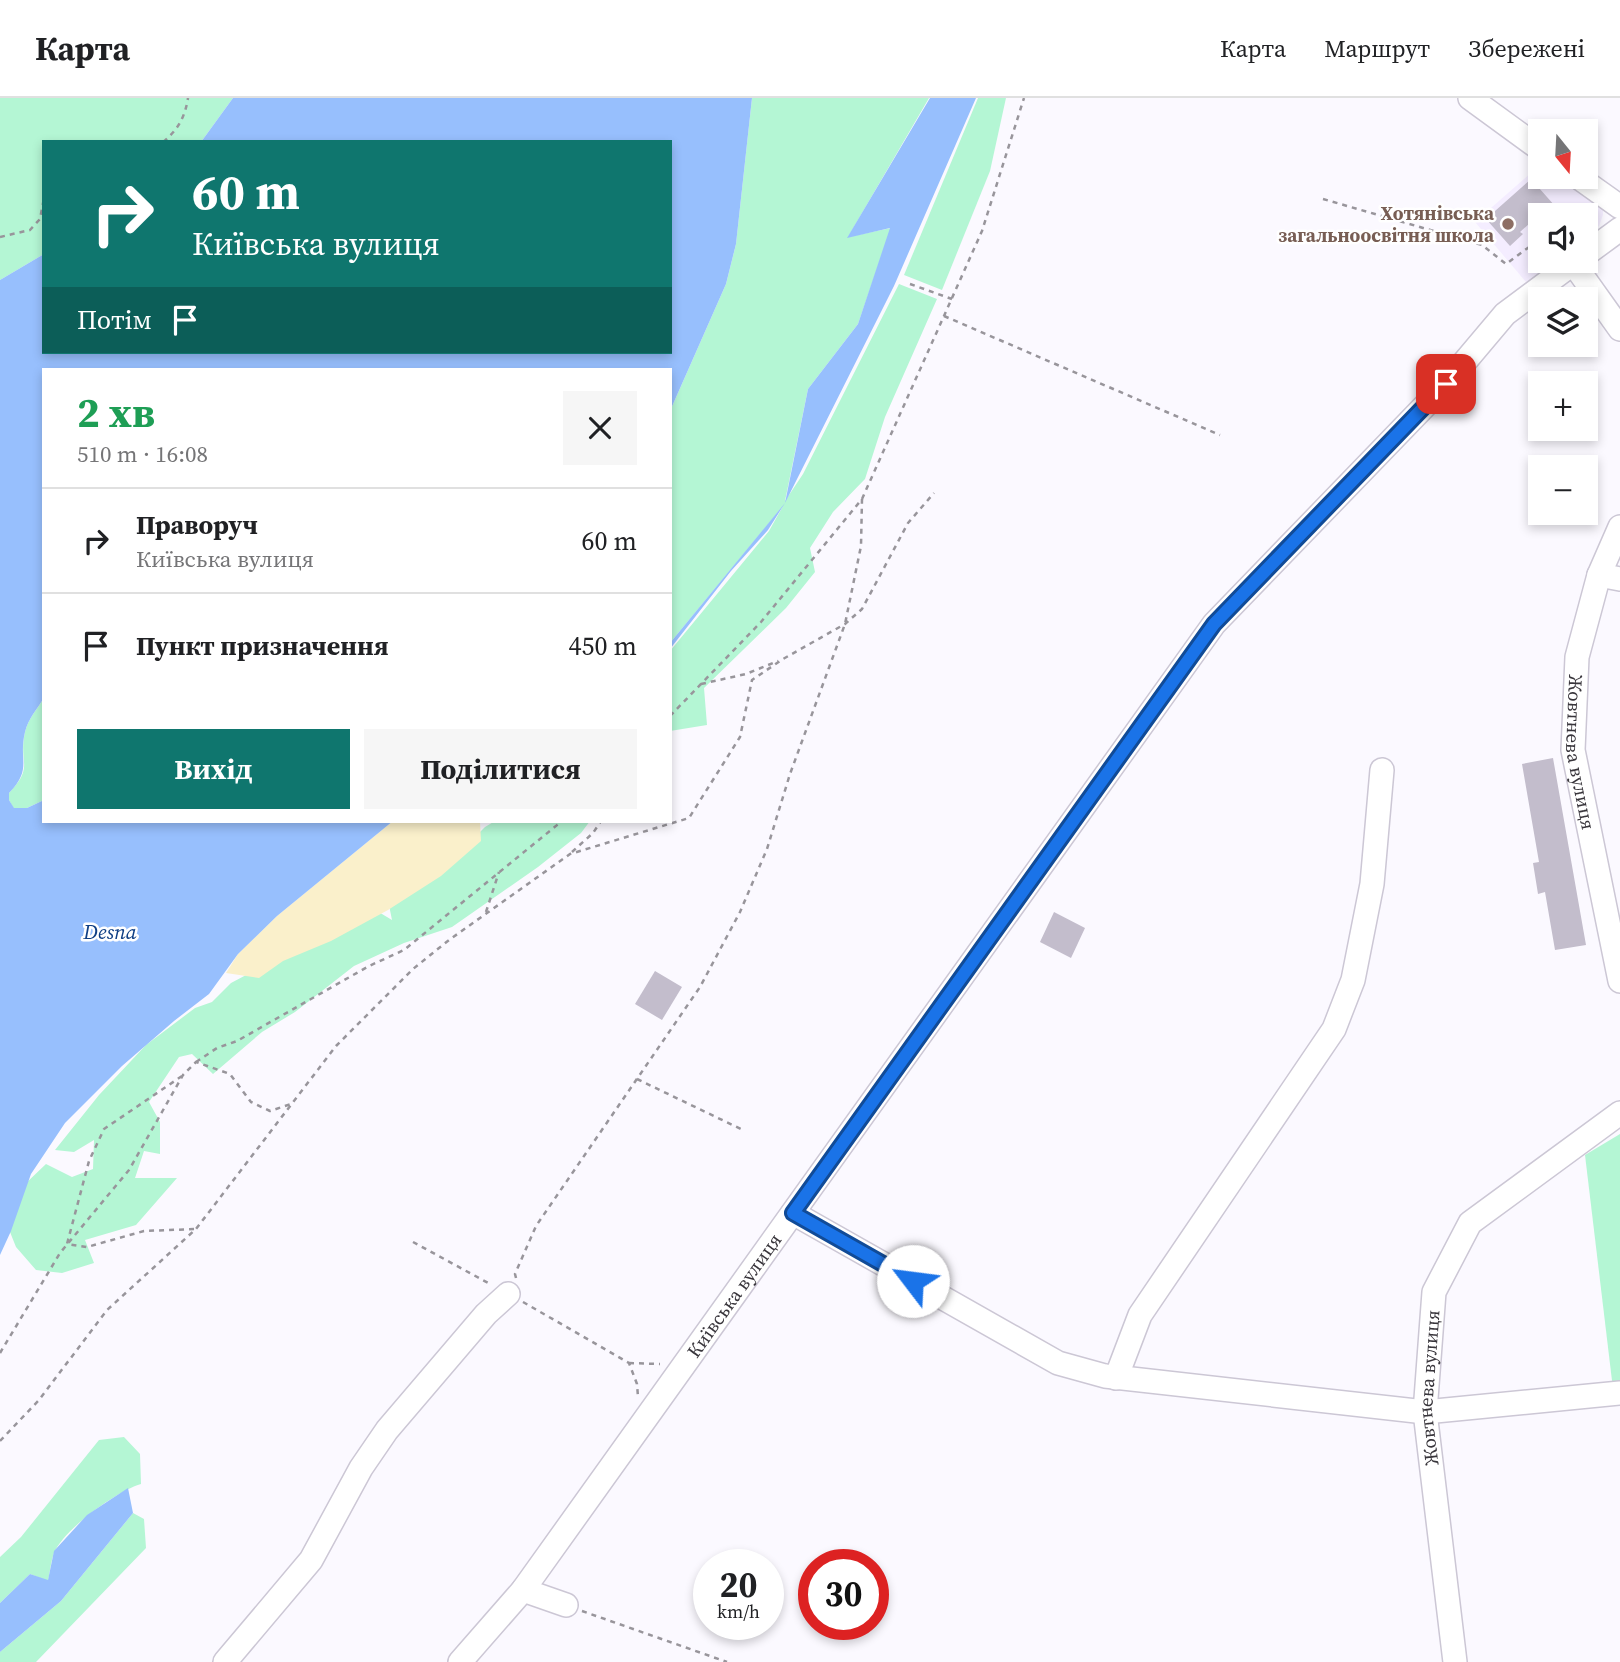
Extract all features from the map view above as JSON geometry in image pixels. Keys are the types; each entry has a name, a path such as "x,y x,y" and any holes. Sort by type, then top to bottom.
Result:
{"street":[{"path":"1470,98 1528,140"},
{"path":"1595,189 1620,207"},
{"name":"Київська вулиця","path":"1598,245 1620,229"},
{"name":"Київська вулиця","path":"460,1662 523,1590 1214,624 1446,384 1505,314 1559,273"},
{"path":"1586,273 1620,329"},
{"name":"Жовтнева вулиця","path":"1620,527 1609,577 1577,657 1573,750 1620,981"},
{"path":"1116,1378 1140,1315 1334,1029 1353,980 1372,884 1382,770"},
{"name":"Жовтнева вулиця","path":"1455,1662 1425,1412 1434,1292 1470,1223 1620,1113"},
{"path":"793,1213 1058,1363 1116,1378 1425,1412 1620,1393"},
{"path":"225,1662 311,1560 360,1468 387,1430 486,1314 514,1297"},
{"path":"523,1590 566,1605"}],"path":[{"path":"166,140 175,133 186,111 188,98"},
{"path":"672,714 761,622 862,499 982,231 1024,98"},
{"path":"1323,199 1482,245 1506,264 1528,247"},
{"path":"0,237 30,230 40,219 42,208"},
{"path":"910,284 952,299"},
{"path":"944,316 1220,435"},
{"path":"672,823 688,818 740,737 752,680 783,659 845,625 862,609 908,523 934,493"},
{"path":"514,1297 515,1274 536,1226 700,987 740,912 767,849 790,774 845,625 861,546 862,499"},
{"path":"701,684 746,674 783,659"},
{"path":"67,1244 89,1161 104,1129 183,1075 195,1062 217,1048 237,1041 369,966 404,950 560,823"},
{"path":"0,1441 39,1400 107,1310 196,1229 336,1046 413,969 570,854 600,823"},
{"path":"570,854 672,823"},
{"path":"485,914 499,872"},
{"path":"195,1062 230,1074 251,1102 270,1111 293,1103"},
{"path":"0,1353 67,1244 129,1170 183,1075"},
{"path":"637,1079 743,1130"},
{"path":"67,1244 87,1247 144,1231 196,1229"},
{"path":"413,1242 629,1363 655,1365 690,1356"},
{"path":"629,1363 637,1384 639,1427"},
{"path":"566,1605 727,1662"}],"shaded area":[{"name":"Хотянівська загальноосвітня школа","path":"1528,176 1528,189 1580,189 1598,203 1528,203 1528,273 1538,273 1526,282 1475,222"},
{"name":"Хотянівська загальноосвітня школа","path":"1598,203 1603,207 1598,227"}],"green space":[{"path":"0,98 233,98 202,140 42,140 42,255 0,280"},
{"path":"752,98 929,98 848,237 891,228 858,324 808,389 785,501 803,474 899,284 937,299 885,417 865,479 833,512 810,548 815,572 786,608 704,688 707,725 672,731 672,649 769,531 783,506 672,641 672,406 726,284 736,244"},
{"path":"978,98 1006,98 990,171 942,290 904,275"},
{"path":"42,701 42,801 27,808 14,809 9,793 24,770 23,742 30,718"},
{"path":"492,823 588,823 581,833 538,867 452,927 404,943 354,966 295,1012 262,1032 213,1074 192,1054 179,1057 149,1102 160,1122 160,1154 144,1151 135,1178 177,1178 136,1225 85,1240 94,1263 62,1273 36,1270 16,1247 4,1217 24,1185 46,1164 72,1177 93,1169 94,1140 74,1152 55,1150 99,1095 146,1045 195,1008 212,1002 231,983 372,908 392,920 388,900 457,855"},
{"path":"1620,1134 1620,1388 1613,1389 1585,1155"},
{"path":"124,1437 140,1454 141,1484 119,1494 68,1533 54,1553 48,1581 30,1574 0,1603 0,1557 21,1537 99,1440"},
{"path":"133,1513 144,1519 146,1548 36,1662 0,1662 0,1652 61,1601"}],"sand":[{"path":"391,823 480,823 481,841 441,876 388,910 331,941 283,961 259,978 226,973 238,954 277,916"}],"water":[{"name":"Desna","path":"233,98 752,98 736,244 726,284 672,406 672,368 42,368 42,701 30,718 25,732 21,777 9,793 9,800 14,808 27,808 42,801 42,823 391,823 277,916 238,954 209,994 122,1066 65,1123 31,1174 0,1255 0,280 42,255 42,354 672,354 672,140 202,140"},
{"path":"930,98 976,98 894,286 785,503 808,389 858,324 890,228 847,238"},
{"path":"785,503 768,530 731,571 672,646 672,641"},
{"path":"128,1488 133,1513 61,1601 0,1652 0,1603 30,1574 48,1580 54,1551 87,1515"}],"building":[{"path":"1528,182 1528,189 1540,189 1552,203 1528,203 1528,225 1520,232 1523,234 1510,246 1486,219"},
{"path":"1553,758 1586,945 1555,950 1545,892 1538,894 1533,863 1539,862 1522,764"},
{"path":"1054,912 1085,928 1071,958 1040,942"},
{"path":"655,971 682,987 662,1020 635,1004"}],"place":[{"name":"Хотянівська загальноосвітня школа","path":"1508,224"}],"route":[{"path":"913,1281 793,1213 1214,624 1446,384"}]}
